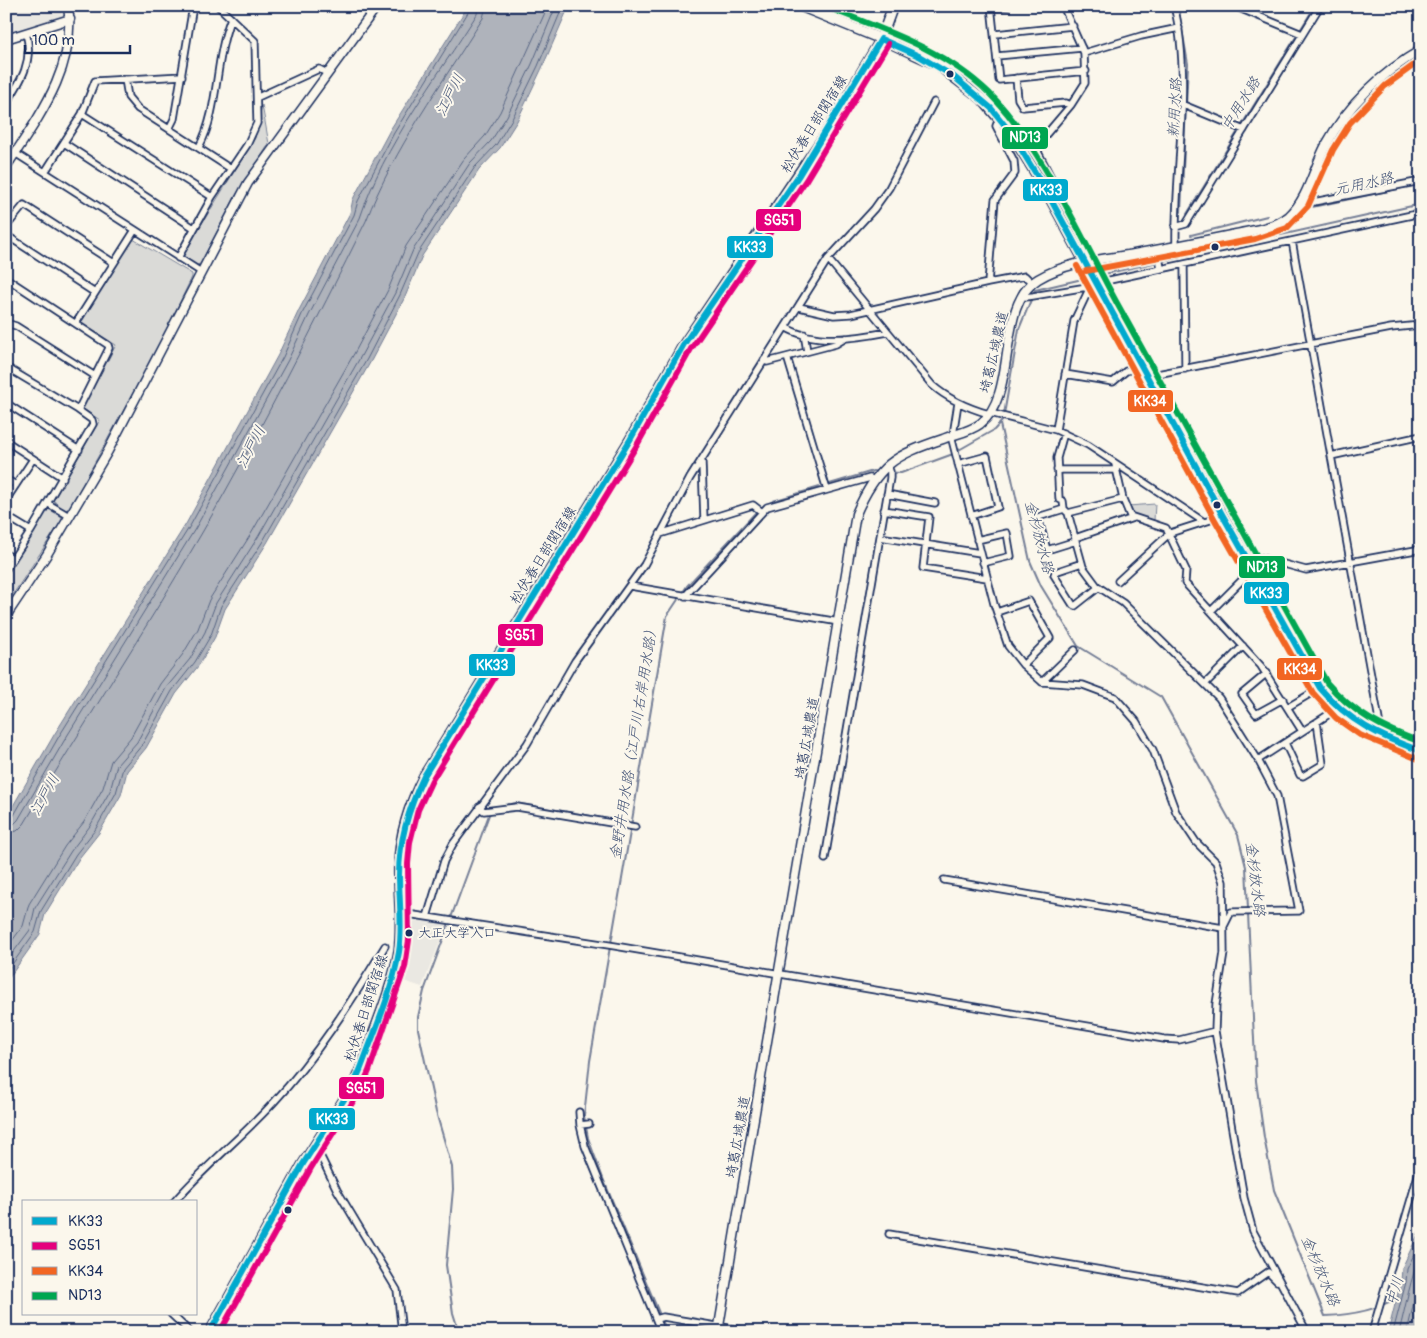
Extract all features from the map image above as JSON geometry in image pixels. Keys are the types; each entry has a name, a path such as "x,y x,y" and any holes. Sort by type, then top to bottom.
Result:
{"main road":[{"path":"800,6 876,37 946,70 970,89 999,118 1044,187 1085,262 1094,284 1320,688 1337,709 1358,725 1379,736 1421,751"},
{"name":"松伏春日部関宿線","path":"210,1332 315,1145 354,1084 361,1068 397,961 401,914 399,862 402,838 408,815 424,776 630,440 684,344 799,175 893,6"}],"street":[{"path":"6,167 47,105 59,78 68,51 70,20 68,6"},
{"path":"169,129 174,119 193,6"},
{"path":"178,258 212,198 252,136 257,123 258,97 255,41 218,6"},
{"path":"6,616 108,451 248,183 377,6"},
{"path":"1008,6 991,7 999,80 1086,71"},
{"path":"1044,187 1053,181 1038,152 1043,138 1081,92 1086,71 1083,50 1063,6"},
{"path":"1174,6 1180,28 1182,104 1175,227 1176,246"},
{"path":"1234,6 1302,34"},
{"path":"1175,227 1186,224 1320,6"},
{"path":"199,147 210,120 223,39 231,18"},
{"path":"6,39 70,20"},
{"path":"995,34 1073,26"},
{"path":"997,56 1083,50 1180,28"},
{"path":"6,103 28,61 30,50 26,33"},
{"path":"1298,205 1326,144 1348,113 1374,84 1421,50"},
{"path":"258,97 319,69 327,74"},
{"path":"45,172 82,114 95,81 182,76"},
{"path":"1016,78 1018,99 1022,107 1066,103 1071,105"},
{"path":"125,79 126,88 132,102 169,129 231,169"},
{"path":"427,917 444,861 452,844 527,744 575,661 630,586 702,461 828,260 874,209 889,188 934,102"},
{"path":"1182,104 1244,130"},
{"path":"82,114 212,198"},
{"path":"988,283 995,200 1015,173 1014,161 996,126 999,118"},
{"path":"64,143 194,228"},
{"path":"15,153 201,272"},
{"path":"1298,205 1421,181"},
{"path":"6,228 24,205 114,263"},
{"name":"埼葛広域農道","path":"718,1329 856,514 874,480 889,472 898,456 913,448 979,424 989,413 998,392 1016,307 1023,292 1032,283 1052,272 1085,262 1158,252 1176,246 1271,226 1290,215 1298,205"},
{"path":"1023,292 1026,297 1094,284 1161,267 1184,264 1421,213"},
{"path":"76,323 135,230"},
{"path":"6,236 95,293"},
{"path":"1292,241 1309,346 1332,456 1381,731 1379,736"},
{"path":"1158,252 1161,267"},
{"path":"828,260 932,385 943,395 958,403 989,413 1056,430 1088,445 1115,467 1204,522"},
{"path":"1184,264 1185,369"},
{"path":"799,307 834,315 870,311 1025,276 1032,283"},
{"path":"6,278 76,323 110,348 78,410"},
{"path":"1056,430 1074,321 1094,284"},
{"path":"6,323 16,326 96,376"},
{"path":"1147,376 1309,346 1391,328 1421,325"},
{"path":"785,327 804,334 846,338 888,332"},
{"path":"804,334 807,351"},
{"path":"764,360 767,362 836,344 846,338"},
{"path":"787,357 827,490"},
{"path":"6,367 78,410 92,420 93,424 63,478 6,569"},
{"path":"1065,374 1113,382 1126,371 1142,367"},
{"path":"6,403 79,450"},
{"path":"958,403 952,435 980,552 1008,646 1023,666 1042,682 1083,685 1116,697 1136,722 1153,750 1176,812 1196,842 1216,862 1222,882 1224,953 1216,1004 1215,1031 1244,1198 1253,1231 1307,1332"},
{"path":"1064,434 1057,458 1058,499 1063,502 1082,563 1098,587 1122,603 1228,710 1277,796 1299,911 1231,912 1223,928"},
{"path":"1332,456 1421,436"},
{"path":"6,441 63,478"},
{"path":"958,464 987,456 998,507 971,516"},
{"path":"6,500 33,459"},
{"path":"702,461 704,520"},
{"path":"1057,470 1115,467"},
{"path":"1115,467 1122,499 1133,518"},
{"path":"825,859 880,537 889,472"},
{"path":"685,596 767,507 870,478 874,480"},
{"path":"6,479 16,485"},
{"path":"887,494 935,503"},
{"path":"1122,499 1038,517 1047,550 1133,518 1166,528 1186,570 1185,583 1212,610 1266,673 1302,731"},
{"path":"48,502 69,516"},
{"path":"660,534 753,505 762,512"},
{"path":"884,510 929,517 922,568 987,578"},
{"path":"6,516 31,531"},
{"path":"1118,581 1170,533 1223,516"},
{"path":"977,540 1007,533 1012,556 983,563"},
{"path":"880,537 980,552"},
{"path":"1247,558 1254,556 1306,570 1421,549"},
{"path":"6,554 13,559"},
{"path":"1082,563 1055,572 1054,575 1073,605 1075,606 1098,587"},
{"path":"1212,610 1253,569"},
{"path":"630,586 839,622"},
{"path":"997,612 1030,601 1050,638 1023,666"},
{"path":"1204,684 1243,646"},
{"path":"1042,682 1075,650"},
{"path":"1266,673 1242,694 1256,714 1283,699"},
{"path":"1288,707 1320,688"},
{"path":"1258,760 1337,709"},
{"path":"1285,743 1300,775 1302,776 1323,764 1317,722"},
{"path":"479,807 484,811 517,807 632,826"},
{"path":"944,880 1223,928"},
{"path":"401,914 615,946 1164,1039 1179,1040 1215,1031"},
{"path":"176,1200 199,1173 259,1118 291,1082 361,986 385,946"},
{"path":"579,1112 585,1146 661,1332"},
{"path":"580,1125 589,1124"},
{"path":"315,1145 337,1190 397,1290 402,1332"},
{"path":"1372,1332 1421,1165"},
{"path":"889,1234 1238,1293 1268,1272 1290,1299"},
{"path":"173,1316 190,1332"},
{"path":"656,1319 663,1317 718,1329 752,1332"}],"shaded area":[{"path":"6,6 61,6 63,16 6,34"},
{"path":"262,105 269,144 236,195 200,264 197,265 184,258 183,254 255,138"},
{"path":"133,239 192,274 192,277 154,355 69,509 64,510 53,500 100,420 83,409 83,406 116,345 81,323 81,319"},
{"path":"1155,504 1154,520 1135,515 1128,506"},
{"path":"48,509 61,516 62,520 6,605 6,572"},
{"path":"418,919 447,924 422,987 395,978 414,921"}],"water":[{"name":"江戸川","path":"468,6 569,6 517,121 500,148 479,170 422,256 405,297 371,361 267,543 225,609 215,637 199,665 176,694 146,748 127,771 121,795 99,833 80,857 45,914 40,934 6,982 6,818 54,735 186,524 278,355 299,310 350,213 353,199 390,130"},
{"path":"1421,1228 1421,1332 1388,1332 1401,1281 1402,1268"}],"waterway":[{"name":"新用水路","path":"1178,6 1188,64 1181,212"},
{"name":"中用水路","path":"1187,214 1315,6"},
{"name":"元用水路","path":"1312,207 1421,184"},
{"path":"1095,276 1421,204"},
{"name":"元用水路","path":"1191,235 1267,216"},
{"name":"金野井用水路（江戸川右岸用水路）","path":"957,451 994,430 1003,420 1019,329 1035,290 1091,277"},
{"name":"金杉放水路","path":"1000,424 1030,561 1041,586 1078,646 1161,697 1238,835 1246,867 1248,909"},
{"name":"金野井用水路（江戸川右岸用水路）","path":"884,472 901,473 953,454"},
{"name":"金野井用水路（江戸川右岸用水路）","path":"761,508 773,501 873,471 879,472"},
{"name":"金野井用水路（江戸川右岸用水路）","path":"611,943 667,616 687,586 757,511"},
{"path":"492,808 516,803 632,823"},
{"path":"459,1332 453,1313 446,1265 453,1189 452,1167 436,1112 418,1029 418,1017 424,991 490,812"},
{"name":"金杉放水路","path":"1248,914 1256,1081 1274,1190 1325,1316 1363,1311 1381,1306 1398,1297"},
{"name":"金野井用水路（江戸川右岸用水路）","path":"610,947 590,1061 584,1116 588,1138 604,1181 667,1332"}],"transit line":[{"name":"ND13","path":"824,6 889,32 932,52 971,78 989,93 1008,114 1060,194 1118,305 1327,683 1347,703 1381,726 1421,742"},
{"name":"KK33","path":"881,39 919,56 953,76 991,108 1011,133 1044,187 1223,516 1320,688 1353,719 1378,734 1421,751"},
{"name":"KK33","path":"210,1332 303,1164 354,1084 383,1011 399,952 401,933 399,862 403,836 409,812 424,776 630,440 684,344 799,175 881,39"},
{"name":"SG51","path":"220,1332 311,1168 361,1089 369,1071 405,967 409,940 408,864 410,842 418,810 432,780 637,445 691,349 806,180 888,44"},
{"name":"KK34","path":"1086,271 1255,239 1287,228 1308,206 1333,150 1350,123 1385,86 1421,60"},
{"name":"KK34","path":"1077,266 1215,520 1313,693 1336,718 1360,735 1418,759"}],"place":[{"name":"大正大学入口","path":"409,933"}],"water label":[{"name":"中川","path":"1395,1291"}]}
